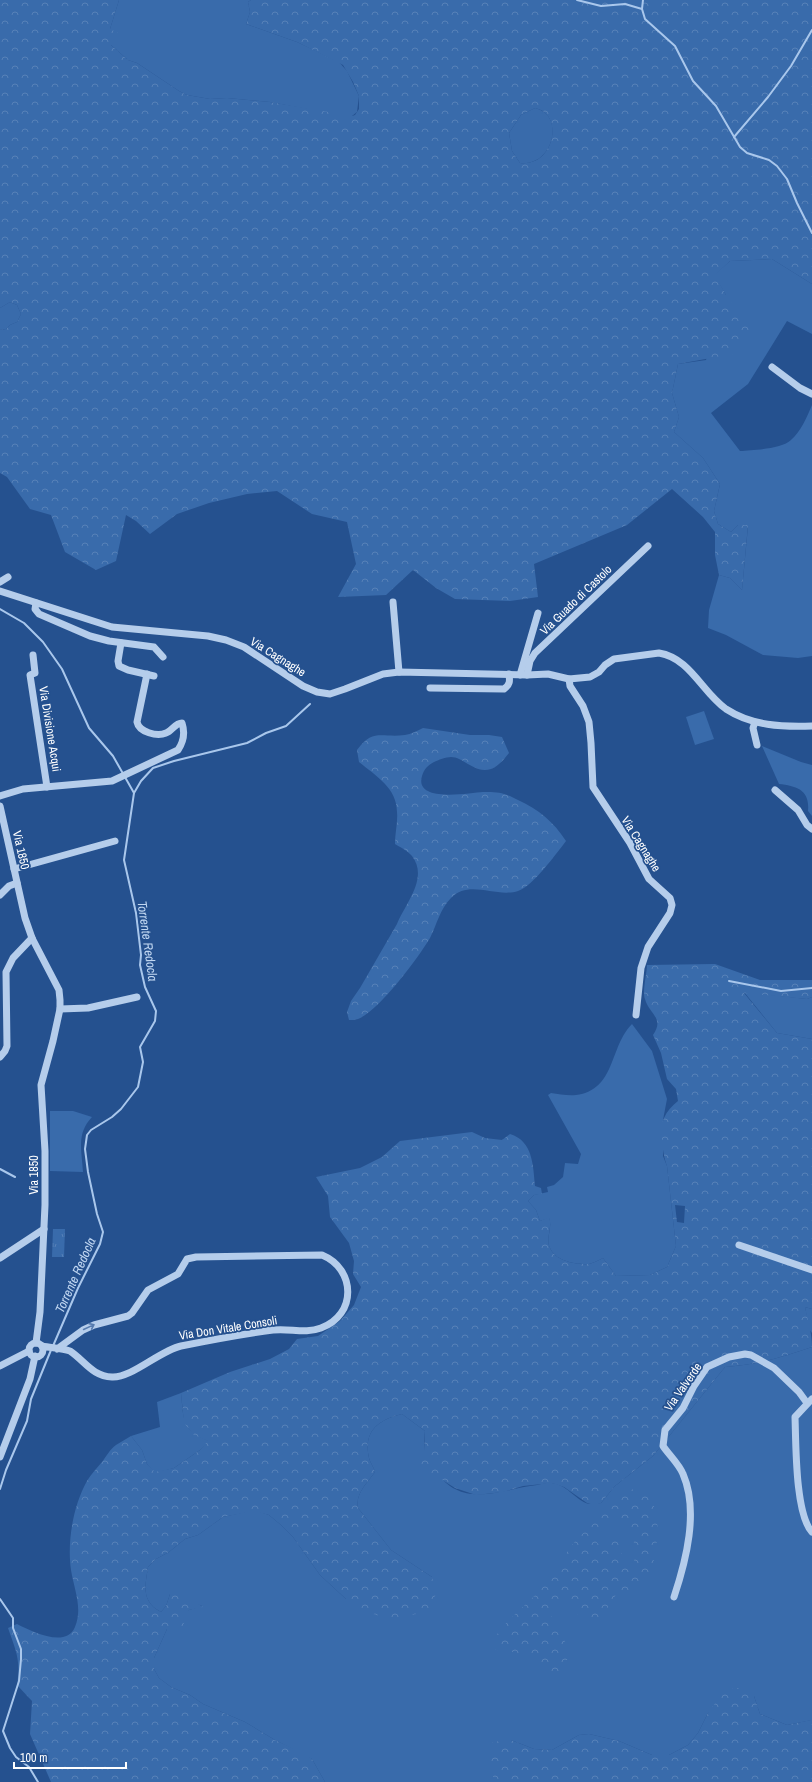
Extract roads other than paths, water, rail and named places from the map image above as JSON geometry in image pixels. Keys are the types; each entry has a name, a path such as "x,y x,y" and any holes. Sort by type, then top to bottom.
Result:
{"street":[{"path":"772,367 800,388 812,394"},
{"name":"Via Guado di Castolo","path":"523,675 536,653 648,546"},
{"path":"0,582 8,577"},
{"name":"Via Cagnaghe","path":"0,591 112,627 208,636 226,640 244,647 303,686 317,692 330,694 383,674 399,672 523,675 548,674 569,679 593,676 614,659 665,654 683,664 708,692 727,709 755,722 771,725 812,726"},
{"path":"393,602 399,672"},
{"path":"36,603 35,609 39,614 90,636 154,647 163,657"},
{"path":"523,675 538,612"},
{"name":"Via Divisione Acqui","path":"0,796 23,789 115,780 178,750 183,743 184,732 182,723 179,722 168,733 160,735 141,730 138,727 137,722 151,675 119,666 118,661 121,642"},
{"name":"Via Divisione Acqui","path":"33,655 35,673 30,675 47,787"},
{"path":"430,688 504,689 508,686 510,681 509,674"},
{"name":"Via Cagnaghe","path":"569,679 570,686 583,706 589,722 592,743 593,786 630,844 650,879 670,898 672,905 670,913 648,947 644,961 636,1014"},
{"path":"755,722 752,728 757,745"},
{"path":"775,790 798,810 807,825 812,829"},
{"name":"Via 1850","path":"0,806 25,918 32,938 59,990 60,1009 41,1085 45,1152 44,1229 40,1312 42,1353 35,1356 30,1379 0,1457"},
{"path":"14,870 115,840"},
{"path":"0,895 9,886 17,883"},
{"path":"0,1057 7,1046 6,972 8,964 32,938"},
{"path":"60,1009 88,1008 137,997"},
{"path":"0,1258 44,1229"},
{"path":"739,1245 812,1270"},
{"name":"Via Don Vitale Consoli","path":"42,1345 57,1349 70,1351 88,1368 99,1375 118,1377 177,1347 273,1330 305,1332 320,1329 337,1319 342,1311 346,1301 346,1277 342,1270 332,1260 322,1255 196,1257 187,1259 178,1274 148,1290 132,1313 128,1316 94,1325 83,1330 57,1349"},
{"path":"0,1366 29,1351 31,1345 42,1345"},
{"path":"29,1351 31,1355 35,1356"},
{"name":"Via Valverde","path":"674,1598 685,1558 689,1531 689,1498 683,1473 663,1446 665,1430 683,1408 694,1386 707,1367 729,1357 751,1355 774,1368 810,1401"},
{"path":"810,1401 795,1417 800,1501 808,1528 812,1532"},
{"path":"658,1425 665,1430"}],"waterway":[{"path":"577,0 601,6 625,4 642,9 645,19 675,46 693,81 716,106 740,147 747,153 769,160 777,166 787,179 812,233"},
{"path":"642,9 643,0"},
{"path":"734,137 768,97 791,66 812,30"},
{"name":"Torrente Redocla","path":"0,609 24,623 43,642 62,669 89,728 113,756 134,793 124,860 136,913 141,955 140,965 145,987 156,1011 155,1021 140,1047 143,1062 138,1087 121,1109 112,1117 91,1130 87,1135 85,1149 88,1172 97,1214 103,1232 100,1244 78,1288 53,1346"},
{"path":"134,793 141,781 153,768 174,761 247,743 266,733 286,726 310,704"},
{"path":"729,981 781,991 812,988"},
{"path":"0,1169 15,1177"},
{"name":"Torrente Redocla","path":"0,1489 6,1470 27,1421 31,1399 51,1350"},
{"name":"Torrente Redocla","path":"0,1599 13,1618 13,1628 21,1649 19,1681 3,1731 10,1748 16,1757 29,1767 38,1782"}]}
